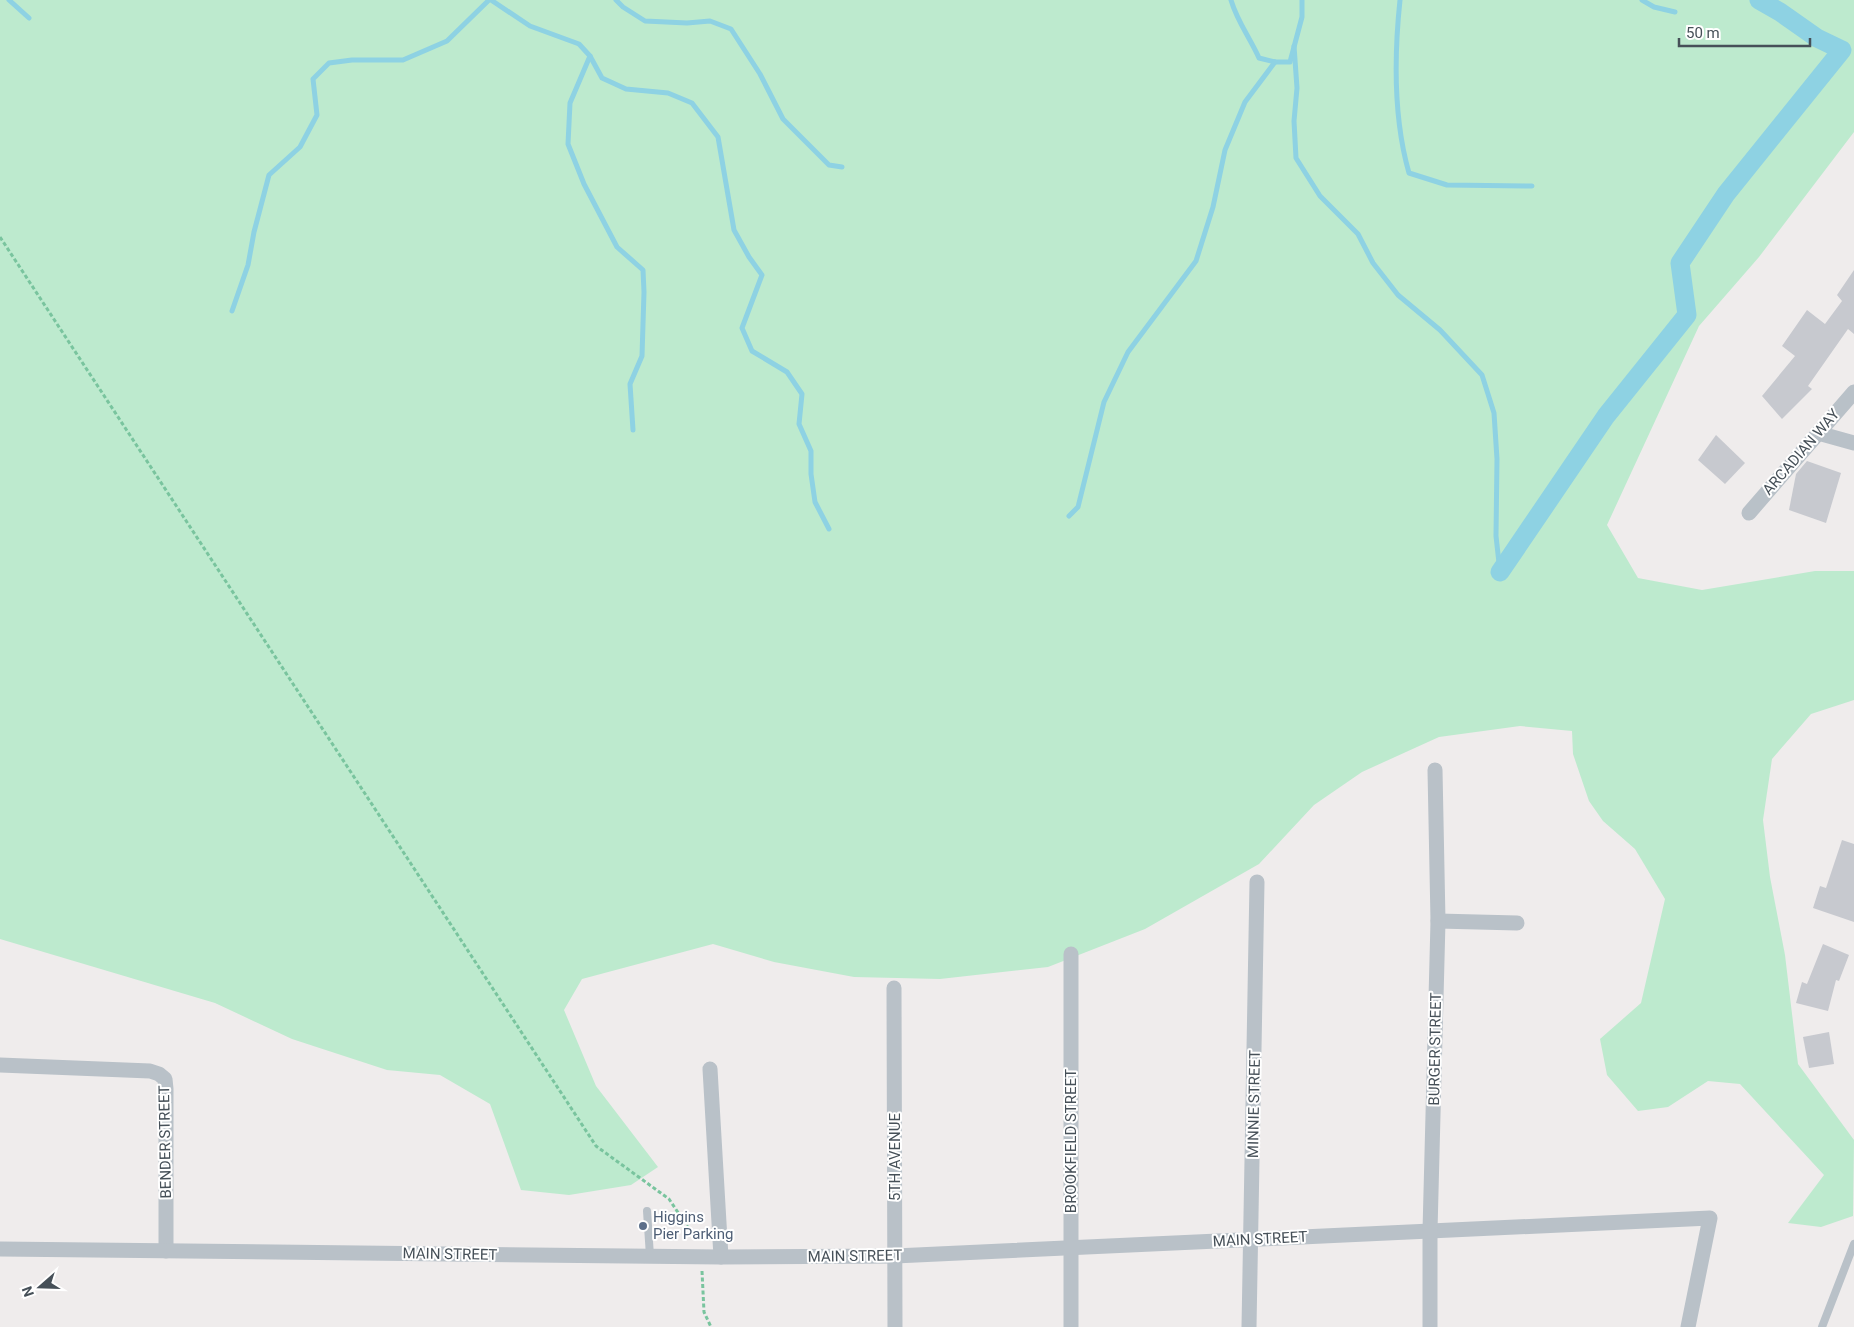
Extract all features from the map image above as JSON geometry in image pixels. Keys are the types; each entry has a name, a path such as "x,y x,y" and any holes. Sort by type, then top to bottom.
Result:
{"street":[{"name":"ARCADIAN WAY","path":"1749,513 1854,392"},
{"path":"1818,433 1854,443"},
{"name":"BURGER STREET","path":"1430,1327 1430,1230 1438,921 1435,770"},
{"name":"MINNIE STREET","path":"1249,1327 1257,882"},
{"path":"1438,921 1517,922"},
{"name":"BROOKFIELD STREET","path":"1071,954 1071,1327"},
{"name":"5TH AVENUE","path":"894,988 895,1327"},
{"name":"BENDER STREET","path":"0,1065 150,1072 159,1074 164,1078 166,1089 166,1251"},
{"path":"710,1068 721,1257"},
{"name":"MAIN STREET","path":"0,1249 701,1257 896,1256 1710,1218 1688,1327"}],"lane":[{"path":"648,1210 650,1256"},
{"path":"1822,1327 1854,1244"}],"path":[{"path":"0,237 596,1146 669,1199 699,1245 704,1312 711,1327"}],"green space":[{"path":"0,0 1854,0 1854,132 1759,257 1699,326 1607,525 1638,578 1702,590 1815,571 1854,571 1854,700 1811,714 1772,759 1763,820 1770,877 1785,955 1798,1064 1854,1140 1853,1216 1821,1227 1788,1223 1824,1175 1740,1084 1708,1081 1668,1107 1638,1111 1607,1075 1600,1039 1641,1003 1665,899 1635,849 1603,821 1589,801 1573,754 1572,731 1520,726 1439,737 1362,772 1314,805 1259,864 1145,929 1048,967 940,979 854,977 774,962 713,944 582,979 564,1010 596,1086 658,1167 631,1185 569,1195 521,1190 490,1104 440,1075 387,1070 292,1039 215,1003 0,939"}],"building":[{"path":"1854,270 1854,334 1848,329 1808,386 1812,389 1782,419 1762,396 1795,356 1782,346 1807,310 1825,324 1842,301 1837,295"},
{"path":"1716,435 1745,463 1725,484 1698,460"},
{"path":"1807,461 1841,473 1826,523 1789,510 1796,474"},
{"path":"1842,840 1854,844 1854,922 1813,908 1820,886 1826,888"},
{"path":"1823,944 1849,955 1839,981 1836,980 1828,1011 1796,1003 1802,982 1807,984"},
{"path":"1829,1032 1834,1064 1809,1068 1803,1037"}],"waterway":[{"path":"9,0 29,18"},
{"path":"232,311 248,265 254,232 269,175 300,147 317,115 313,79 329,63 352,60 403,60 447,41 489,0"},
{"path":"491,0 530,26 579,44 590,56 602,78 626,89 668,93 692,103 718,137 734,230 749,257 762,275 742,328 752,351 787,372 802,394 799,424 811,451 811,474 815,502 829,529"},
{"path":"616,0 623,7 645,21 687,23 710,21 731,29 760,74 783,119 829,165 842,167"},
{"path":"1231,0 1259,58 1275,62 1290,62 1302,17 1302,0"},
{"path":"1400,0 1396,87 1400,130 1409,173 1447,185 1532,186"},
{"path":"1642,0 1654,7 1675,12"},
{"path":"1500,572 1606,416 1687,315 1680,263 1726,194 1842,50 1817,38 1759,0"},
{"path":"1294,46 1297,88 1294,121 1296,158 1320,196 1358,234 1373,263 1398,295 1440,330 1482,375 1494,413 1497,459 1496,536 1500,572"},
{"path":"590,56 570,103 568,144 584,184 617,247 643,270 642,356 630,384 633,430"},
{"path":"1069,516 1078,507 1104,402 1128,352 1196,261 1213,207 1225,150 1245,102 1275,62"}],"place":[{"name":"Higgins Pier Parking","path":"643,1226"}]}
